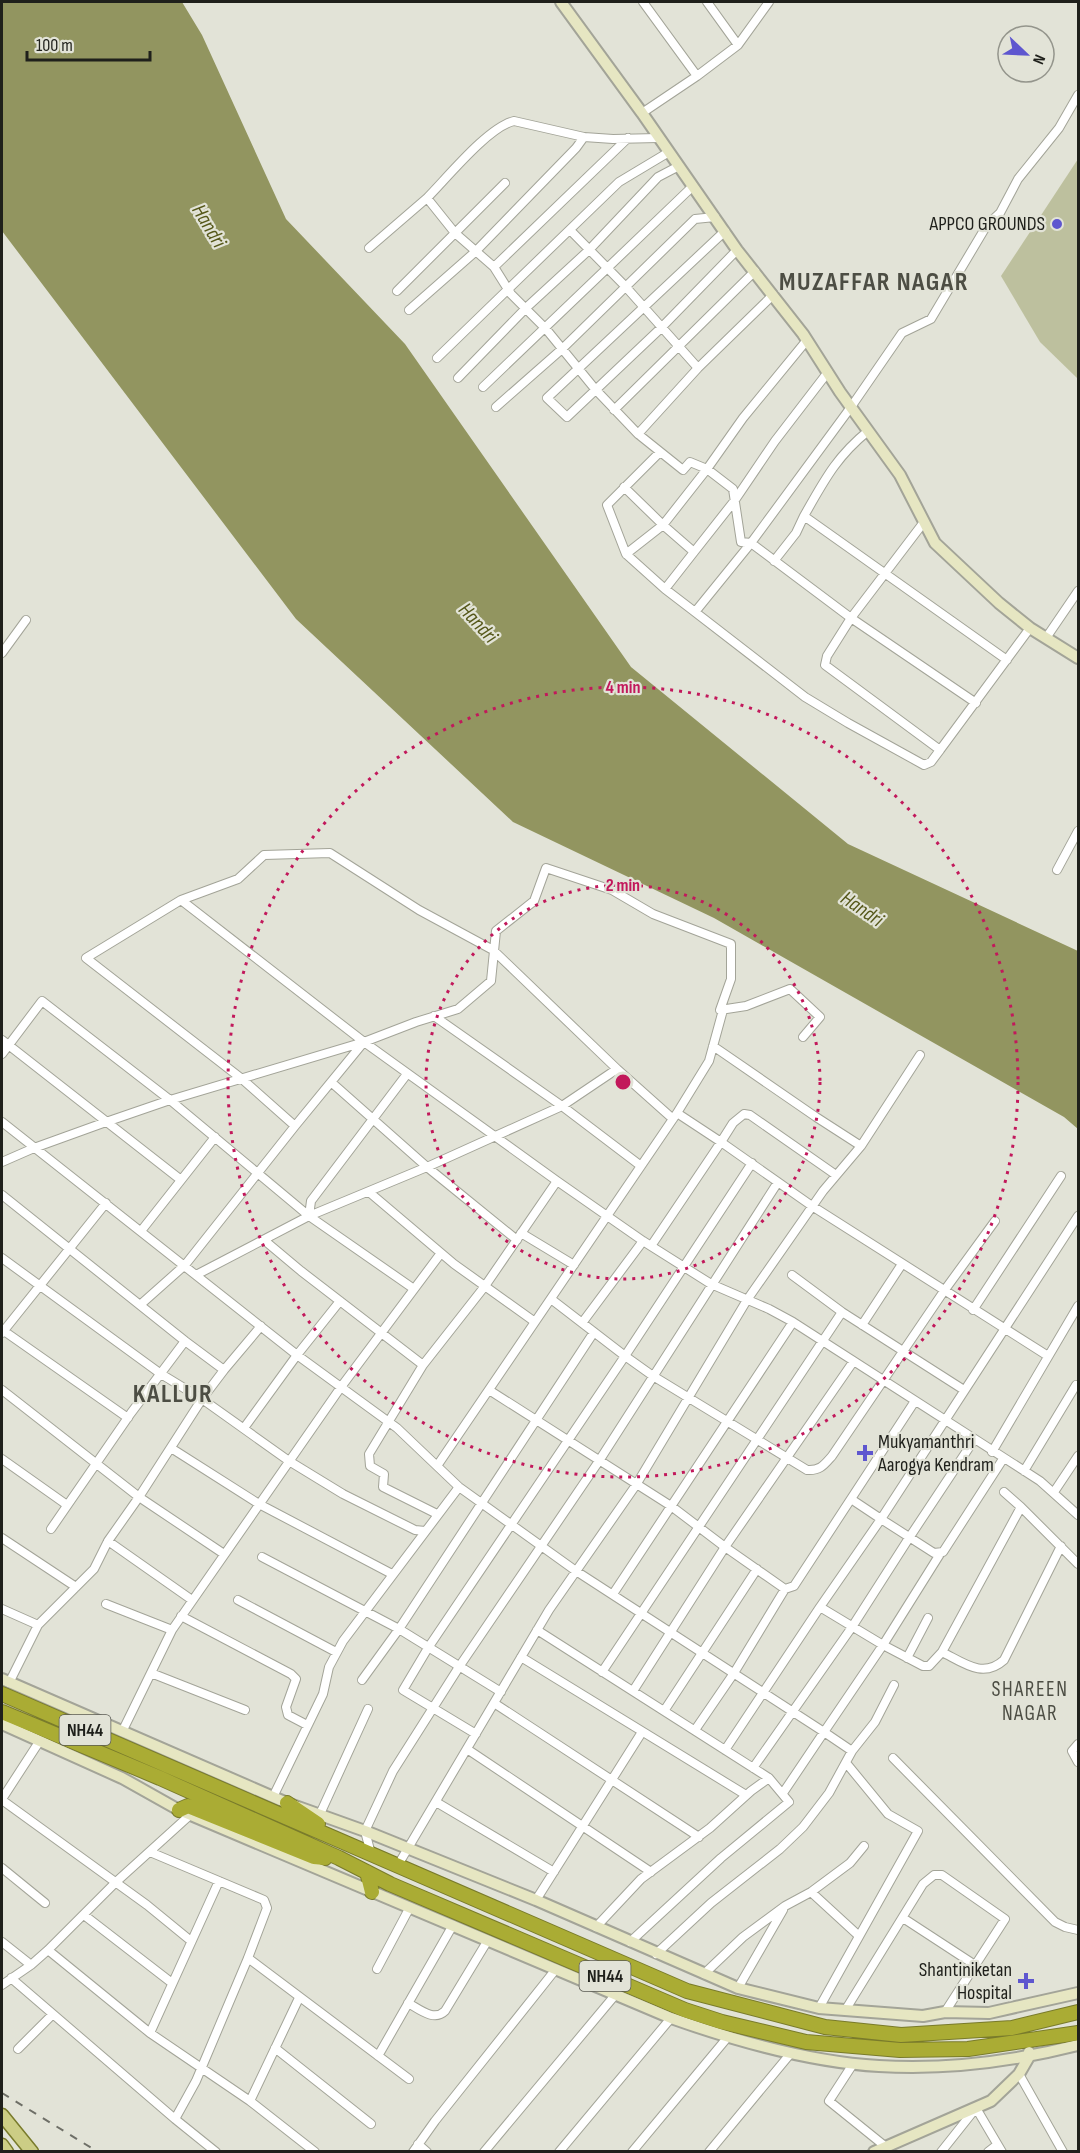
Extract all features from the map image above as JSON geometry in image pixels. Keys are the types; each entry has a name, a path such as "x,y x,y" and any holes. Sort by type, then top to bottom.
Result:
{"highway":[{"name":"NH44","path":"4,1685 371,1854 687,1991 768,2014 825,2027 901,2035 1012,2028 1078,2012"},
{"name":"NH44","path":"2,1712 160,1778 339,1858 390,1884 685,2010 722,2022 806,2042 900,2050 1029,2048 1078,2044"},
{"path":"287,1803 348,1843"},
{"path":"184,1812 188,1806 314,1857 339,1858"},
{"path":"367,1872 372,1892"}],"main road":[{"path":"2,2115 32,2151"},
{"path":"2,2145 7,2151"}],"street":[{"path":"561,2 642,113 737,250 807,340 900,475 935,543 999,603 1030,628 1078,658"},
{"path":"643,2 697,76"},
{"path":"707,2 738,45"},
{"path":"642,113 738,45 769,2"},
{"path":"695,612 751,543 902,333 931,319 987,225 1000,213 1018,179 1059,128 1078,95"},
{"path":"369,248 427,198 492,133 507,123 514,121 584,137 613,140 658,138"},
{"path":"409,310 475,252 584,137"},
{"path":"494,267 628,138"},
{"path":"437,358 619,182 669,152"},
{"path":"458,378 526,308 589,250 658,177 679,166"},
{"path":"397,291 505,183"},
{"path":"483,387 693,186"},
{"path":"427,198 455,233 494,267 507,289 546,328 578,370 638,434 683,470 690,462 707,469 734,489 741,542 751,543 851,618 976,703"},
{"path":"496,406 562,349 695,219 715,217"},
{"path":"570,230 625,286 698,368"},
{"path":"725,231 547,398 567,417 661,328 737,250"},
{"path":"614,410 755,271"},
{"path":"638,434 698,368 773,295"},
{"path":"626,554 663,525 743,418 807,340"},
{"path":"665,589 735,500 775,441 828,372"},
{"path":"774,561 796,533 830,470 848,447 868,431"},
{"path":"660,452 607,505 626,554 665,589 805,696 924,765 931,762 1030,628"},
{"path":"624,487 694,552"},
{"path":"804,516 1007,660"},
{"path":"924,522 851,618 827,656 825,665 940,750"},
{"path":"1046,638 1078,591"},
{"path":"2,653 26,620"},
{"path":"1057,870 1078,831"},
{"path":"295,1126 242,1079 86,958 181,900 238,879 264,855 330,853 419,910 493,950 617,1069 675,1116 721,1142 812,1206 1048,1356"},
{"path":"2,1162 34,1148 170,1100 364,1042 458,1009 491,981 495,931 534,901 546,868 612,890 653,914 731,944 731,979 720,1010 723,1010"},
{"path":"181,900 407,1074 643,1241 711,1284 793,1322 1024,1471 1054,1492 1078,1515"},
{"path":"723,1010 746,1006 790,989 820,1017 803,1037"},
{"path":"2,1054 5,1042 42,1001 170,1100 309,1216 414,1289"},
{"path":"436,1466 675,1116 709,1061 723,1010"},
{"path":"434,1016 562,1106 641,1166"},
{"path":"5,1042 181,1180"},
{"path":"140,1305 185,1265 364,1042"},
{"path":"713,1046 861,1146"},
{"path":"398,1865 537,1630 636,1485 747,1299 812,1206 861,1146 920,1055"},
{"path":"196,1275 309,1216 427,1167 562,1106 617,1069"},
{"path":"309,1216 311,1202 407,1074"},
{"path":"331,1082 427,1167 519,1236 574,1265"},
{"path":"651,1246 721,1142 739,1117 744,1114 750,1115 836,1175"},
{"path":"2,1122 297,1355 389,1422 459,1487 481,1504 576,1571 852,1751"},
{"path":"141,1231 215,1137"},
{"path":"476,1734 403,1690 510,1524 625,1356 752,1163"},
{"path":"973,1310 1061,1176"},
{"path":"437,1514 383,1487 384,1474 370,1466 369,1454 423,1365 485,1286 557,1181"},
{"path":"371,1854 365,1831 393,1771 459,1667 599,1461 778,1182"},
{"path":"369,1192 441,1253 536,1322"},
{"path":"2,1195 224,1370"},
{"path":"106,1203 3,1329 128,1418"},
{"path":"725,1750 881,1519 1078,1216"},
{"path":"551,1299 653,1376 690,1396 807,1470 815,1470 823,1467 995,1221"},
{"path":"264,1240 423,1365"},
{"path":"582,1323 643,1241"},
{"path":"122,1732 181,1616 341,1387 441,1253"},
{"path":"2,1257 39,1287 161,1374 202,1399 289,1461 354,1499 415,1530 425,1531"},
{"path":"862,1325 902,1264"},
{"path":"792,1275 842,1312 964,1390"},
{"path":"244,1428 340,1301"},
{"path":"992,1452 1078,1306"},
{"path":"602,1672 842,1312"},
{"path":"613,1594 793,1322"},
{"path":"261,1326 202,1399 108,1541 94,1569 38,1625 4,1685 122,1732 287,1803 365,1831 536,1900 738,1988 819,2008 923,2016 945,2012 989,2013 1078,1993"},
{"path":"362,1680 399,1629 594,1332"},
{"path":"51,1528 185,1341"},
{"path":"633,1691 786,1457 853,1362"},
{"path":"1024,1471 1078,1384"},
{"path":"2,1390 139,1497 224,1554"},
{"path":"489,1390 671,1506 785,1589"},
{"path":"695,1731 734,1673 785,1589 794,1586 915,1401"},
{"path":"753,1768 852,1627 974,1440"},
{"path":"171,1448 259,1504 392,1574"},
{"path":"1054,1492 1078,1456"},
{"path":"2,1459 67,1505"},
{"path":"783,1793 883,1645 1003,1459"},
{"path":"273,1797 323,1694 329,1668 336,1652 459,1487"},
{"path":"1004,1492 1078,1564"},
{"path":"851,1499 909,1538 934,1553 940,1554"},
{"path":"820,1607 907,1658 923,1666 930,1666 942,1652 1021,1507"},
{"path":"2,1538 76,1587"},
{"path":"108,1541 192,1600"},
{"path":"942,1652 984,1670 996,1668 1004,1660 1061,1546"},
{"path":"262,1557 366,1610 501,1692"},
{"path":"664,1711 757,1569"},
{"path":"238,1600 336,1652"},
{"path":"106,1604 172,1630"},
{"path":"2,1609 38,1625"},
{"path":"181,1616 291,1674 296,1679 286,1707 288,1715 307,1725"},
{"path":"907,1658 928,1618"},
{"path":"537,1630 769,1778 789,1802 721,1858 630,1942"},
{"path":"521,1657 746,1795"},
{"path":"151,1673 245,1710"},
{"path":"656,1954 711,1902 780,1849 803,1827 815,1813 847,1764 852,1751 875,1722 894,1685"},
{"path":"494,1703 699,1837"},
{"path":"320,1814 368,1709"},
{"path":"2,1724 122,1778 184,1812 671,2018 727,2038 791,2053 853,2064 881,2066 929,2066 1007,2060 1029,2048"},
{"path":"536,1900 642,1732"},
{"path":"39,1742 2,1799 116,1882 191,1941"},
{"path":"1078,1744 1072,1751 1078,1762"},
{"path":"467,1749 651,1872"},
{"path":"892,1758 1055,1922 1078,1930"},
{"path":"819,2008 918,1831 888,1814 847,1764"},
{"path":"596,1928 641,1879 699,1837 746,1795 769,1778"},
{"path":"436,1802 554,1872"},
{"path":"2,1985 48,1950 116,1882 150,1852 184,1812"},
{"path":"704,1974 743,1937 850,1863 864,1846"},
{"path":"150,1852 264,1900 267,1908 202,2067 188,2097 174,2119"},
{"path":"2,1868 45,1903"},
{"path":"846,2009 923,1884 934,1875 942,1875 1005,1919 945,2012"},
{"path":"150,2033 219,1881"},
{"path":"811,1892 859,1936"},
{"path":"738,1988 785,1906"},
{"path":"377,1969 410,1907"},
{"path":"84,1915 172,1983"},
{"path":"903,1918 975,1965"},
{"path":"378,2056 453,1925"},
{"path":"408,2003 435,2016 441,2015 488,1940"},
{"path":"2,1942 31,1965"},
{"path":"48,1950 150,2033 250,2101 314,2151"},
{"path":"248,1958 409,2079"},
{"path":"427,2151 416,2148 556,1969"},
{"path":"11,1978 174,2119 216,2151"},
{"path":"484,2151 616,1994"},
{"path":"250,2101 299,1998"},
{"path":"874,2151 991,2102 1019,2074 1029,2048 1023,2007"},
{"path":"18,2049 52,2014"},
{"path":"559,2151 671,2018"},
{"path":"632,2151 727,2038"},
{"path":"275,2048 371,2124"},
{"path":"709,2151 791,2053"},
{"path":"853,2064 829,2101 886,2147"},
{"path":"1019,2074 1063,2151"},
{"path":"976,2108 999,2148 988,2151"},
{"path":"941,2151 976,2108"}],"shaded area":[{"name":"APPCO GROUNDS","path":"1078,159 1078,379 1040,342 1001,276"}],"water":[{"name":"Handri","path":"2,2 182,2 202,35 286,219 405,344 631,667 848,844 1078,951 1078,1129 1064,1117 714,918 513,822 296,619 2,231"}],"railway":[{"path":"2,2093 98,2152"}],"place":[{"name":"APPCO GROUNDS","path":"1057,224"},
{"name":"Mukyamanthri Aarogya Kendram","path":"865,1453"},
{"name":"Shantiniketan Hospital","path":"1026,1981"}],"district":[{"name":"MUZAFFAR NAGAR","path":"874,282"},
{"name":"KALLUR","path":"173,1394"},
{"name":"SHAREEN NAGAR","path":"1030,1701"}]}
